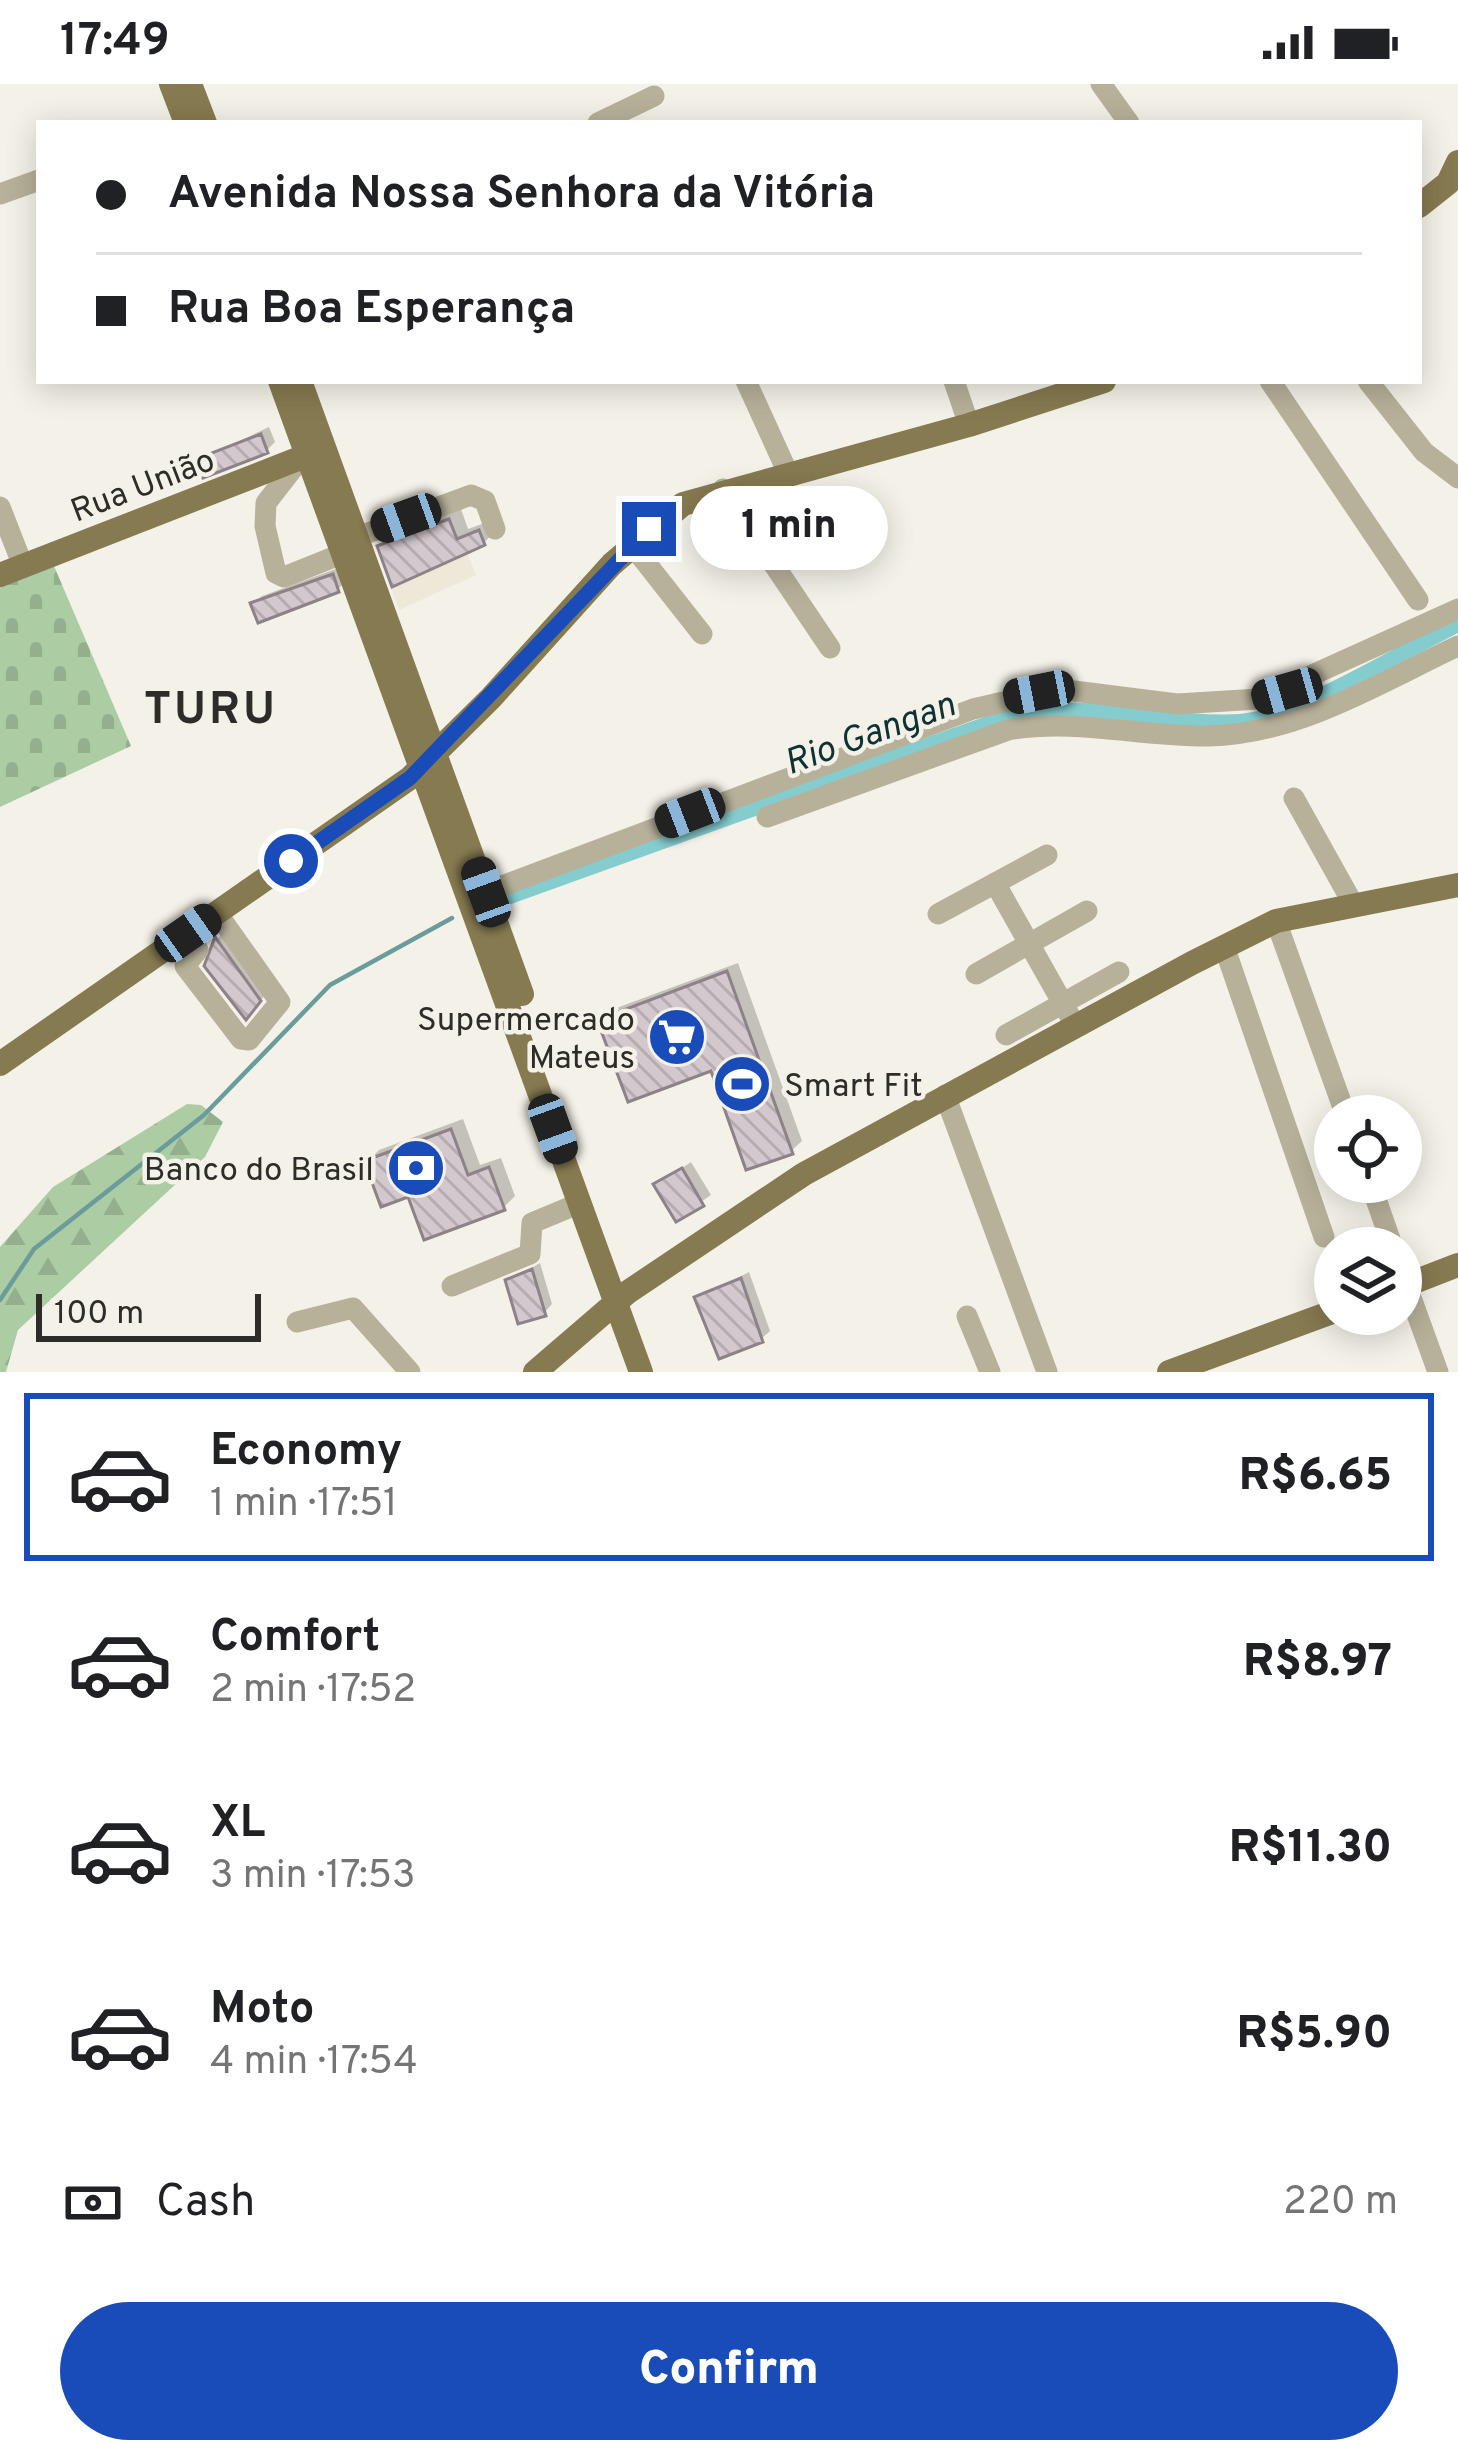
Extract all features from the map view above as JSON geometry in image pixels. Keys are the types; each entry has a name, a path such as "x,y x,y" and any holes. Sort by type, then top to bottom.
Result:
{"main road":[{"path":"171,84 185,120"},
{"path":"190,84 204,120"},
{"path":"1422,203 1456,172"},
{"path":"281,384 305,456 351,545"},
{"path":"301,384 351,545 580,1203 657,1372"},
{"path":"0,1064 429,759 632,545 683,504 787,471 969,425 1095,384"},
{"name":"Rua União","path":"12,570 305,456"},
{"path":"429,759 486,892 622,1297 641,1372"},
{"path":"535,1372 622,1297 804,1174 945,1095 1069,1014 1276,921 1352,902 1458,885"},
{"path":"1422,1275 1458,1265"},
{"path":"1169,1372 1314,1319"}],"street":[{"path":"1101,84 1127,120"},
{"path":"604,120 654,96"},
{"path":"0,194 36,180"},
{"path":"747,384 787,471"},
{"path":"954,384 969,425"},
{"path":"1272,384 1418,600"},
{"path":"1370,384 1424,452 1458,478"},
{"path":"305,456 266,503 265,526 276,573 284,577 471,495 485,501 495,529"},
{"path":"723,489 830,648"},
{"path":"0,507 12,570"},
{"path":"632,545 702,634"},
{"path":"486,892 991,703 1058,689 1177,704 1259,699 1458,609"},
{"path":"767,817 1009,730 1047,723 1161,736 1278,728 1458,646"},
{"path":"1294,798 1352,902"},
{"path":"938,914 1047,855"},
{"path":"995,883 1069,1014"},
{"path":"976,974 1087,911"},
{"path":"188,933 198,950 185,966 241,1040 249,1040 280,1003 217,913"},
{"path":"1276,921 1338,1095"},
{"path":"1224,946 1321,1227"},
{"path":"1006,1035 1069,1014 1119,972"},
{"path":"945,1095 1047,1372"},
{"path":"452,1286 530,1254 532,1223 580,1203"},
{"path":"297,1322 353,1308 410,1372"},
{"path":"968,1316 990,1372"},
{"path":"1422,1330 1438,1372"}],"shaded area":[{"path":"467,553 476,575 399,610 391,588"}],"green space":[{"path":"54,566 131,746 0,807 0,587"},
{"path":"187,1104 201,1105 223,1122 205,1157 18,1330 6,1372 0,1372 0,1247 53,1187"}],"building":[{"path":"261,434 268,453 203,478 196,459"},
{"path":"449,519 457,539 479,530 485,545 392,587 377,546"},
{"path":"333,574 339,592 258,623 250,603"},
{"path":"215,937 261,1001 246,1020 204,966"},
{"name":"Supermercado Mateus","path":"727,971 793,1154 746,1170 711,1071 628,1102 597,1020"},
{"path":"451,1129 468,1175 489,1167 505,1210 424,1240 408,1197 381,1207 364,1161"},
{"path":"682,1168 704,1206 676,1222 653,1184"},
{"path":"532,1269 546,1316 518,1324 505,1280"},
{"path":"741,1278 763,1342 719,1359 694,1297"}],"waterway":[{"name":"Rio Gangan","path":"510,896 1010,716 1067,710 1211,722 1263,718 1350,682 1458,624"},
{"name":"Rio Gangan","path":"0,1300 34,1249 204,1115 330,985 452,918"}],"place":[{"name":"Supermercado Mateus","path":"677,1037"},
{"name":"Smart Fit","path":"742,1084"},
{"name":"Banco do Brasil","path":"416,1168"}],"district":[{"name":"TURU","path":"211,707"}],"route":[{"path":"291,861 410,778 649,529"}]}
